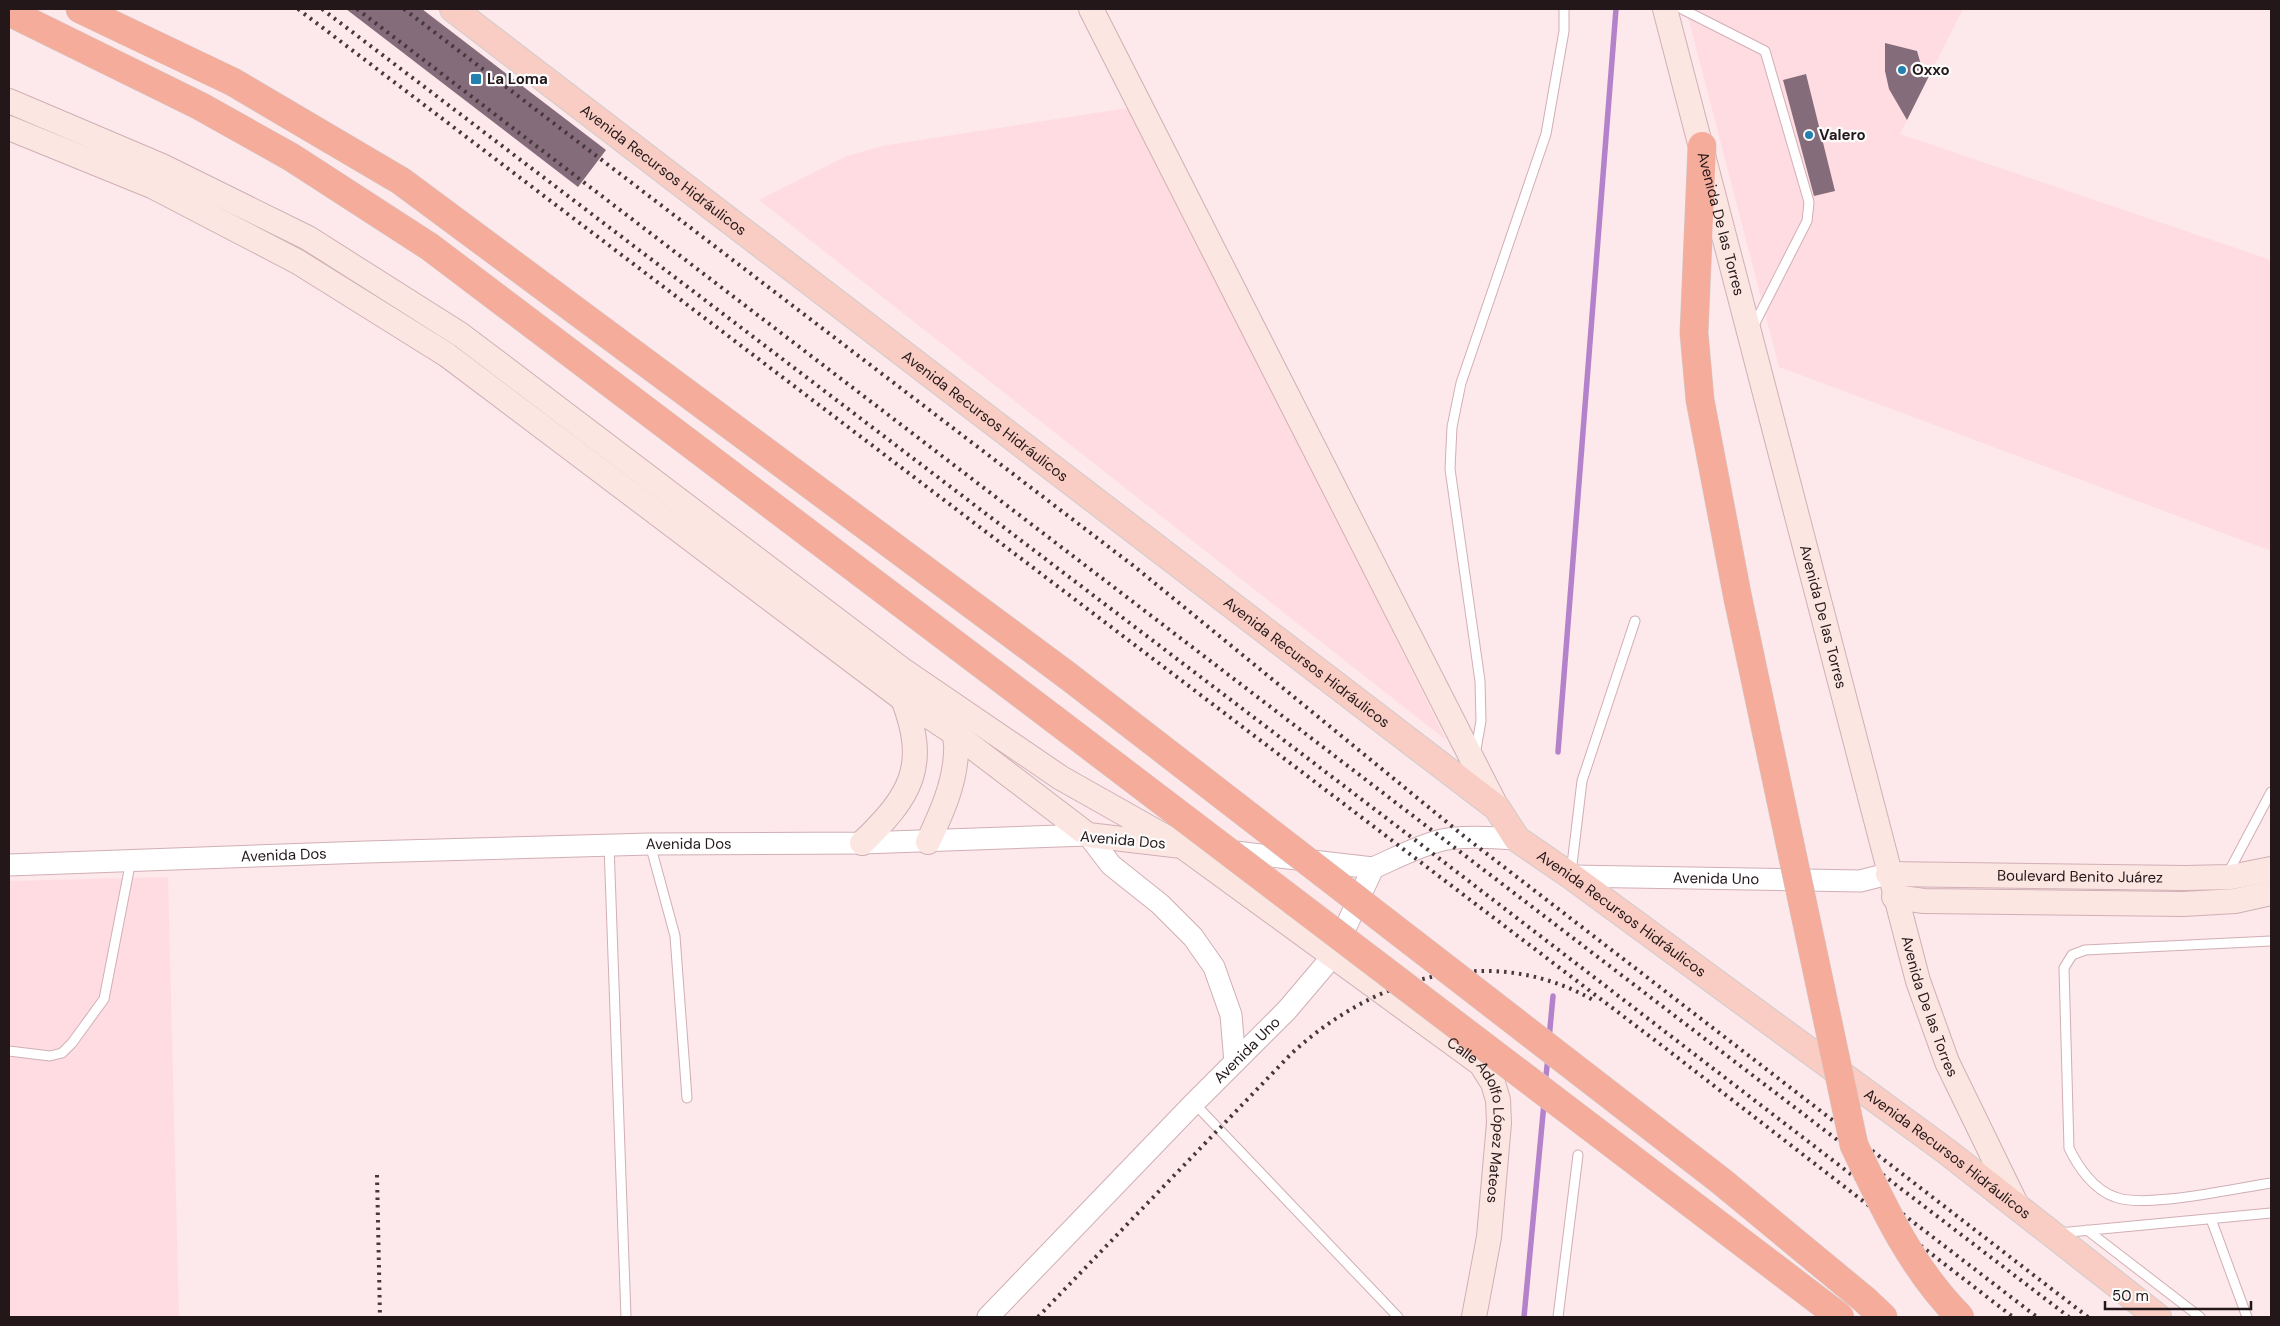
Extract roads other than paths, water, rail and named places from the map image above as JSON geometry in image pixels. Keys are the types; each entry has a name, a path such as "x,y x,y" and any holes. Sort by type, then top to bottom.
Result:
{"highway":[{"path":"80,9 233,82 401,181 1068,676 1721,1181 1874,1309"},
{"path":"9,12 200,106 291,157 430,248 1054,719 1840,1317"},
{"path":"1702,146 1694,333 1700,400 1738,599 1854,1145 1883,1207 1912,1258 1947,1304 1960,1317"}],"main road":[{"name":"Avenida Recursos Hidráulicos","path":"452,9 1497,808 1517,839 1571,876 1946,1151 2018,1210 2052,1234 2158,1317"},
{"path":"1091,9 1109,41 1497,808"},
{"name":"Avenida De las Torres","path":"1666,9 1894,898 1918,981 1947,1062 2018,1210"},
{"path":"9,101 162,166 308,238 461,335 904,671 1061,778 1182,846"},
{"path":"9,128 154,187 298,262 447,355 903,699 954,733 1088,835"},
{"path":"862,843 900,803 911,780 916,754 912,722 903,699"},
{"path":"928,842 942,811 951,784 956,752 951,703"},
{"name":"Avenida Dos","path":"1088,835 1182,846 1332,957"},
{"name":"Boulevard Benito Juárez","path":"1888,874 2226,877 2271,869"},
{"name":"Boulevard Benito Juárez","path":"1894,898 1924,901 2183,904 2235,901 2271,893"},
{"name":"Calle Adolfo López Mateos","path":"1332,957 1461,1048 1481,1064 1493,1083 1498,1100 1499,1122 1489,1237 1474,1317"}],"street":[{"name":"Avenida Dos","path":"9,865 610,845 928,842 1088,835"},
{"path":"1088,835 1111,865 1160,904 1193,937 1214,967 1230,1016 1235,1062"},
{"path":"1182,846 1373,868 1423,846 1444,840 1465,838 1517,839"},
{"name":"Avenida Uno","path":"988,1317 1194,1103 1287,1010 1332,957 1373,868"},
{"name":"Avenida Uno","path":"1571,876 1860,881 1888,874"},
{"name":"Avenida Uno","path":"1860,881 1894,898"}],"lane":[{"path":"1474,762 1481,721 1480,681 1450,469 1452,427 1461,383 1546,134 1564,31 1564,9"},
{"path":"1682,9 1765,51 1809,202 1807,221 1750,334"},
{"path":"1571,876 1582,781 1635,621"},
{"path":"2226,877 2271,792"},
{"path":"650,844 675,936 687,1098"},
{"path":"610,845 626,1317"},
{"path":"9,1051 50,1056 62,1053 72,1043 104,999 131,860"},
{"path":"2271,941 2085,950 2072,955 2064,968 2069,1148 2078,1167 2092,1182 2115,1197 2145,1202 2271,1183"},
{"path":"1194,1103 1398,1317"},
{"path":"1558,1317 1578,1155"},
{"path":"2052,1234 2271,1213"},
{"path":"2212,1219 2247,1317"},
{"path":"2087,1230 2200,1317"}],"waterway":[{"path":"1558,752 1616,9"},
{"path":"1549,1039 1553,996"},
{"path":"1545,1084 1548,1058"},
{"path":"1524,1317 1544,1103"}],"railway":[{"path":"298,9 1669,1051 2013,1317"},
{"path":"322,9 1423,846 2037,1317"},
{"path":"357,9 2069,1317"},
{"path":"404,9 1135,567 1465,837 2088,1317"},
{"path":"1038,1317 1291,1054 1324,1027 1359,1005 1396,988 1435,976 1475,971 1515,973 1555,983 1595,1001"},
{"path":"377,1175 380,1317"}],"place":[{"name":"Oxxo","path":"1902,70"},
{"name":"La Loma","path":"476,79"},
{"name":"Valero","path":"1809,135"}]}
